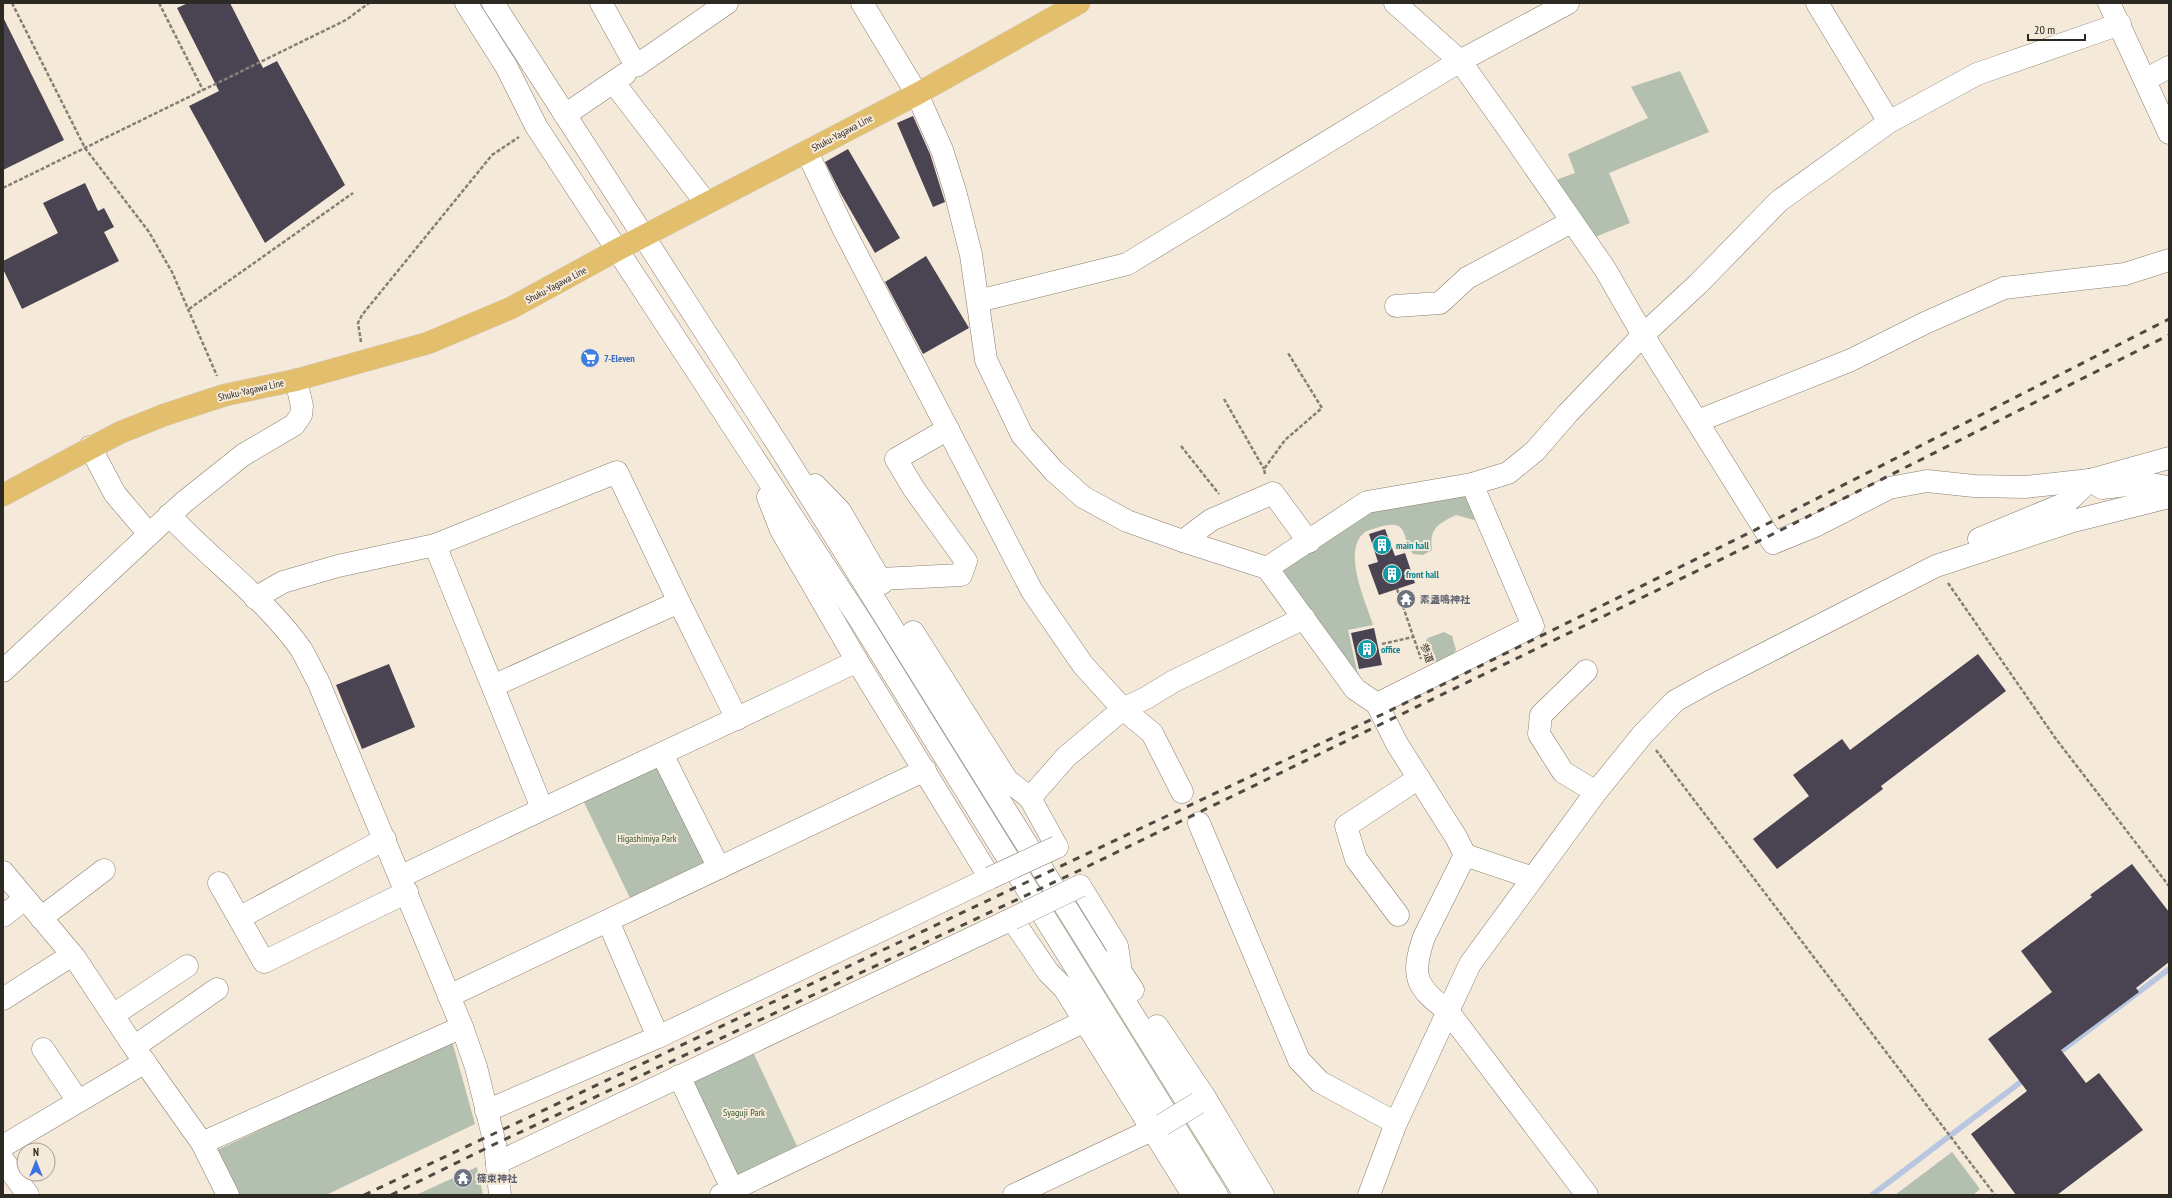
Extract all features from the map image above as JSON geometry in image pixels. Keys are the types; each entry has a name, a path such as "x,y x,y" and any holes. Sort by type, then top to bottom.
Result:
{"main road":[{"name":"Shuku-Yagawa Line","path":"3,495 90,447 119,433 164,415 225,395 296,380 363,362 445,337 511,308 706,203 917,94 1079,3"}],"street":[{"path":"466,3 506,66 536,126 862,623 1217,1195"},
{"path":"492,3 642,237 782,451 1245,1195"},
{"path":"601,3 636,66"},
{"path":"565,115 614,83 727,3"},
{"path":"862,3 917,94 942,150 955,191 971,255 986,360 1022,435 1054,471 1083,497 1127,521 1182,541 1267,568 1355,689 1377,704 1397,744 1456,837 1465,855 1533,878"},
{"path":"1395,3 1460,61 1571,222 1606,269 1643,335 1773,543 1817,525 1889,488 1927,481 1974,486 2024,487 2090,480 2169,458"},
{"path":"978,301 1127,264 1460,61 1535,11 1568,3"},
{"path":"1817,3 1889,122"},
{"path":"2109,3 2169,133"},
{"path":"1267,568 1309,542 1367,502 1472,484 1508,473 1521,464 1643,335 1698,284 1779,201 1889,122 1977,74 2120,24"},
{"path":"2145,80 2169,67"},
{"path":"614,83 706,203"},
{"path":"807,152 844,230 1032,591 1083,665 1123,709 1152,733 1182,792"},
{"path":"1396,306 1440,303 1467,278 1571,222"},
{"path":"1698,421 1851,360 1925,323 2004,288 2126,274 2169,260"},
{"path":"3,671 169,515 229,465 294,425 301,415 302,406 296,380"},
{"path":"880,579 960,576 966,561 914,489 896,459 948,429"},
{"path":"90,447 115,494 149,534"},
{"path":"486,1111 658,1037 1057,847 1030,798 1007,780 880,579 840,511 782,451"},
{"path":"756,462 781,530 857,661 926,770 990,878"},
{"path":"255,598 283,582 324,570 435,545 617,472 737,719"},
{"path":"2090,480 2102,488 2144,483 2169,487"},
{"path":"1936,566 1945,557 1986,535 2066,503 2090,480"},
{"path":"1377,704 1533,626 1472,484"},
{"path":"1182,541 1211,520 1233,512 1273,493 1309,542"},
{"path":"1369,1195 1396,1123 1447,1010 1470,964 1596,792 1643,734 1675,701 1711,681 1936,566 2073,521 2169,497"},
{"path":"169,515 255,598 301,650 318,681 462,1027 476,1067 494,1144 500,1195"},
{"path":"435,545 542,808"},
{"path":"493,686 679,602"},
{"path":"1030,798 1066,757 1123,709 1146,698 1174,681 1304,618"},
{"path":"218,883 264,962 542,808 737,719 857,661"},
{"path":"1586,671 1541,715 1539,734 1563,772 1596,792"},
{"path":"662,754 719,868"},
{"path":"449,996 926,770"},
{"path":"1398,915 1356,859 1346,826 1419,778"},
{"path":"1199,823 1299,1060 1320,1082 1396,1123"},
{"path":"238,918 385,839"},
{"path":"1465,855 1424,937 1417,963 1417,979 1420,986 1447,1010 1587,1195"},
{"path":"41,918 104,870"},
{"path":"3,872 72,955 202,1143 228,1195"},
{"path":"497,1162 1080,886 1117,946 1121,972 1263,1195"},
{"path":"3,916 25,899"},
{"path":"1012,919 1048,972 1064,988 1157,1127 1193,1195"},
{"path":"608,921 658,1037"},
{"path":"3,999 72,955"},
{"path":"113,1015 187,966"},
{"path":"3,1146 78,1101 139,1054 217,989"},
{"path":"679,1076 729,1193 1085,1021"},
{"path":"202,1143 462,1027"},
{"path":"43,1049 78,1101"},
{"path":"1014,1195 1157,1127 1202,1101"},
{"path":"3,1160 28,1195"}],"path":[{"path":"12,3 85,148 149,232 172,272 225,395"},
{"path":"159,3 203,90"},
{"path":"3,188 346,20 369,3"},
{"path":"363,362 358,323 362,315 492,155 536,126"},
{"path":"189,309 353,193"},
{"path":"1264,469 1285,440 1322,408 1288,353"},
{"path":"1224,399 1264,469 1273,493"},
{"path":"1181,446 1233,512"},
{"path":"1936,566 2056,739 2169,886"},
{"name":"参道","path":"1397,589 1423,666"},
{"name":"参道","path":"1382,644 1413,637"},
{"path":"1643,734 1995,1195"}],"green space":[{"path":"1680,71 1709,132 1609,173 1630,223 1595,237 1556,180 1575,173 1568,154 1648,118 1631,87"},
{"path":"1464,492 1478,515 1474,520 1456,515 1444,521 1436,528 1434,532 1431,543 1432,550 1423,555 1413,554 1399,526 1387,525 1365,532 1358,540 1355,551 1357,577 1373,625 1348,630 1357,671 1365,686 1279,569 1372,508"},
{"path":"1444,632 1452,636 1456,650 1453,655 1436,662 1430,659 1424,643 1428,638"},
{"name":"Higashimiya Park","path":"657,762 705,862 630,898 582,798"},
{"path":"452,1041 475,1124 326,1195 234,1195 213,1152"},
{"name":"Syaguji Park","path":"752,1050 797,1146 737,1175 691,1079"},
{"path":"1952,1152 1980,1189 1973,1195 1895,1195"},
{"name":"篠束神社","path":"477,1167 483,1195 416,1195"}],"building":[{"path":"188,3 230,3 263,68 277,61 345,185 265,243 189,106 219,91 177,8"},
{"path":"3,17 64,140 3,170"},
{"path":"913,116 930,154 945,202 933,207 897,123"},
{"path":"848,149 900,238 875,253 841,194 825,162"},
{"path":"85,183 98,211 104,208 114,227 104,232 119,261 22,309 3,269 3,261 58,233 43,203"},
{"path":"926,256 969,328 923,354 885,282"},
{"name":"front hall","path":"1385,529 1395,556 1405,553 1415,583 1379,595 1368,565 1378,562 1369,534"},
{"name":"office","path":"1374,628 1382,665 1359,669 1351,633"},
{"path":"1978,654 2006,691 1881,786 1883,789 1777,869 1753,839 1809,796 1793,775 1842,739 1850,750"},
{"path":"389,664 415,727 362,749 336,685"},
{"path":"2132,864 2169,912 2169,962 2136,988 2139,992 2061,1050 2086,1083 2099,1073 2143,1130 2057,1195 2016,1195 1971,1134 2027,1091 1988,1039 2052,992 2021,951 2092,897 2090,895"}],"waterway":[{"path":"2056,1055 2169,969"},
{"path":"1872,1195 2026,1078"}],"railway":[{"path":"364,1195 1383,714 1763,526 2169,319"},
{"path":"391,1195 495,1144 1076,872 1767,537 2169,335"}],"place":[{"name":"7-Eleven","path":"590,358"},
{"name":"main hall","path":"1382,545"},
{"name":"front hall","path":"1392,574"},
{"name":"素盞鳴神社","path":"1406,599"},
{"name":"office","path":"1367,649"},
{"name":"篠束神社","path":"463,1178"}]}
